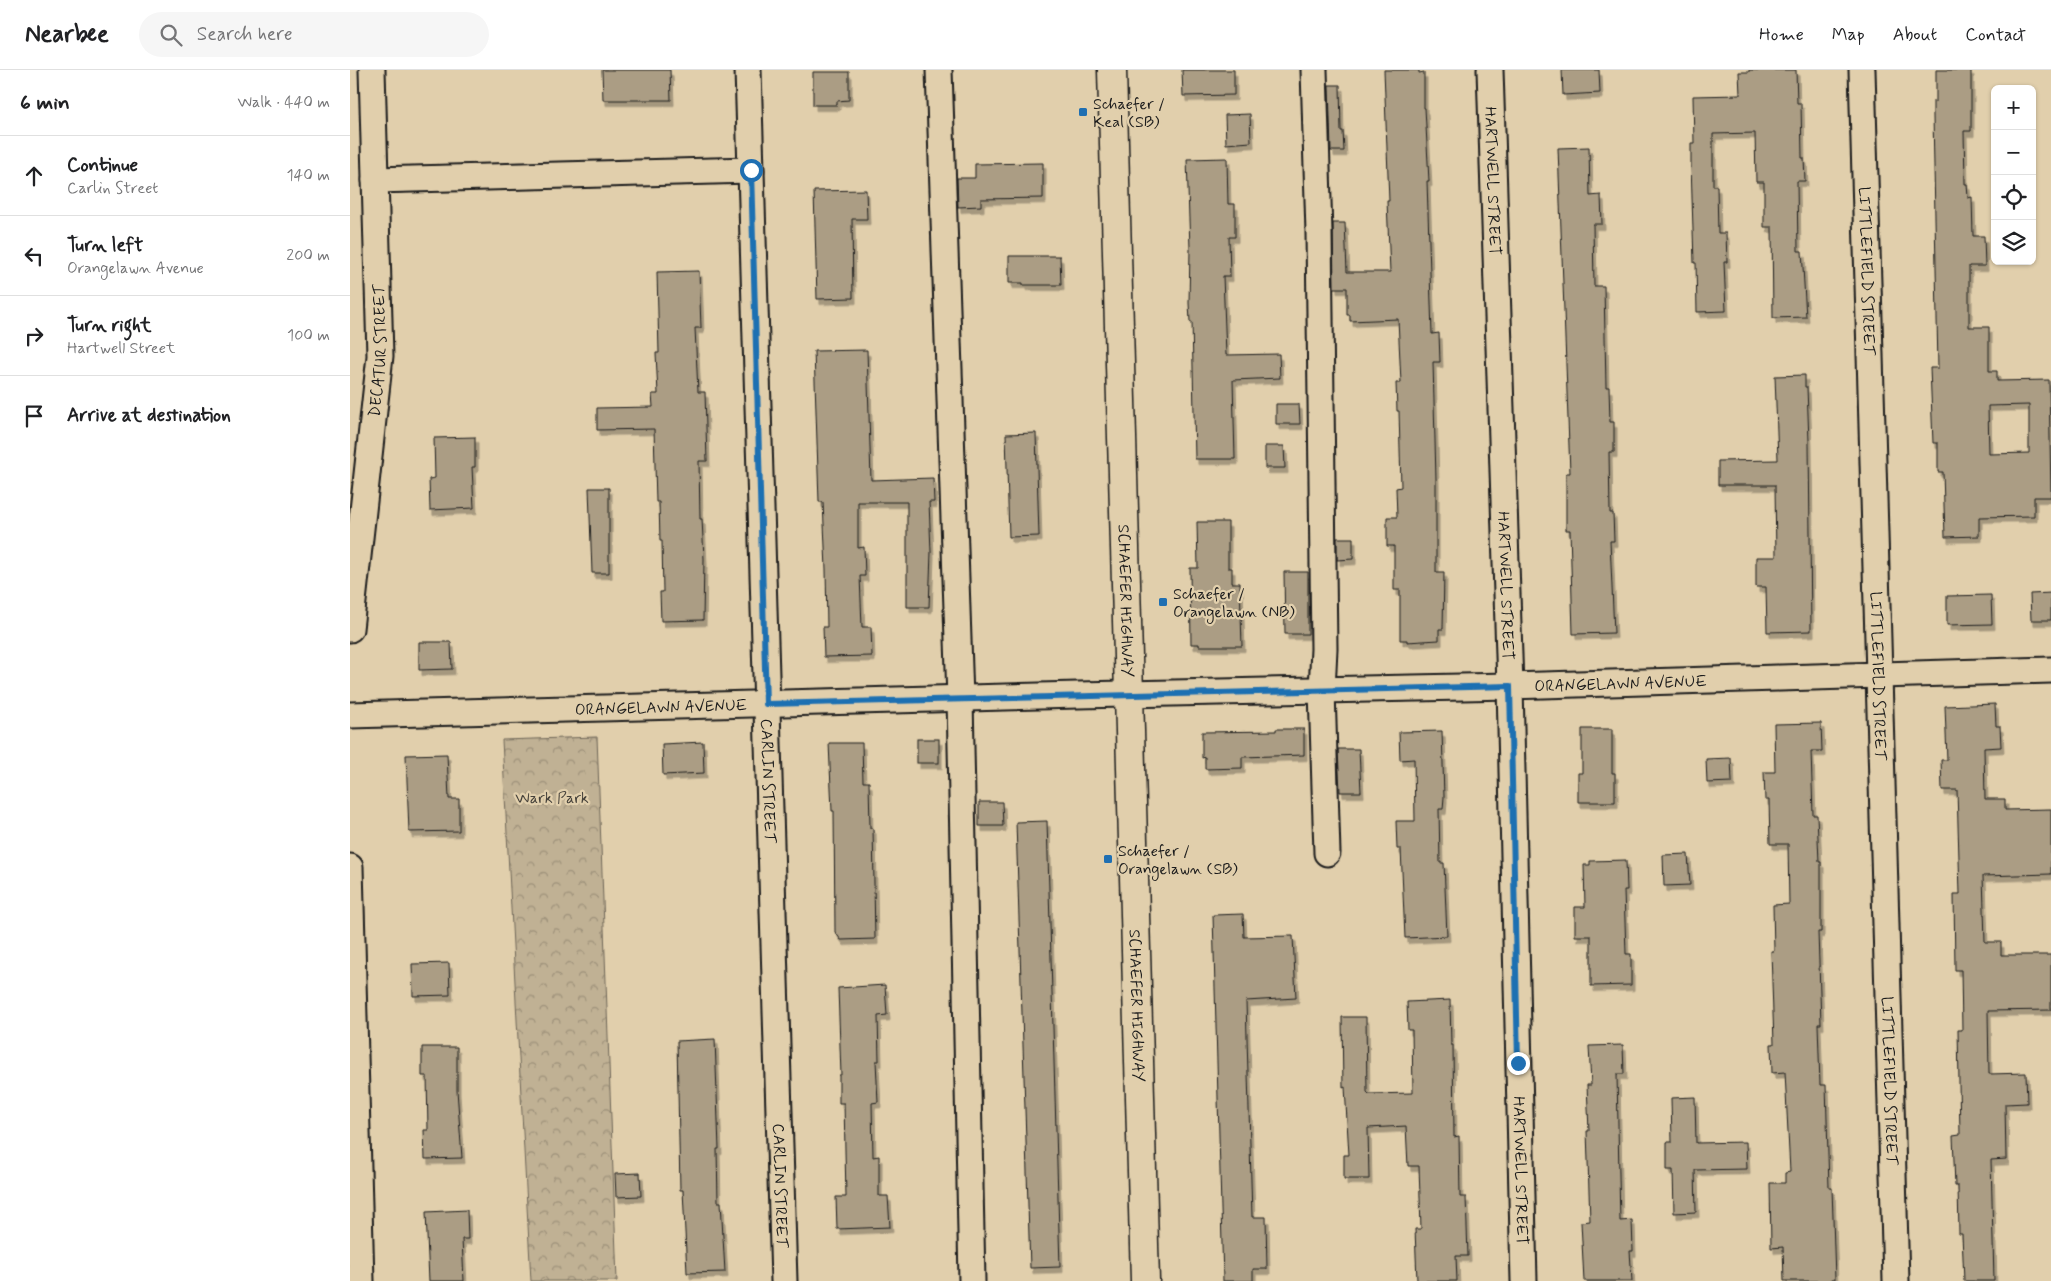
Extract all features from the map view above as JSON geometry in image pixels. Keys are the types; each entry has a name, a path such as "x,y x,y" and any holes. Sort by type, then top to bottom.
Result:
{"main road":[{"name":"SCHAEFER HIGHWAY","path":"1112,70 1145,1281"}],"street":[{"name":"DECATUR STREET","path":"350,629 380,356 372,70"},
{"name":"CARLIN STREET","path":"748,70 784,1281"},
{"path":"939,70 960,699 972,1281"},
{"path":"1314,70 1319,233 1324,648 1322,690 1327,853"},
{"name":"HARTWELL STREET","path":"1490,70 1510,686 1524,1281"},
{"name":"LITTLEFIELD STREET","path":"1862,70 1896,1281"},
{"path":"375,180 751,170"},
{"name":"ORANGELAWN AVENUE","path":"350,715 1129,694 1510,686 2051,670"},
{"path":"350,867 361,1281"}],"green space":[{"name":"Wark Park","path":"597,737 617,1281 531,1281 502,740"}],"building":[{"path":"602,70 670,70 671,100 603,100"},
{"path":"1182,70 1234,70 1234,95 1183,96"},
{"path":"1384,70 1419,70 1419,73 1424,72 1424,108 1429,181 1427,181 1432,334 1439,333 1440,362 1433,362 1436,572 1444,572 1443,629 1439,629 1439,640 1407,642 1407,640 1400,640 1400,590 1394,590 1394,546 1387,546 1387,517 1397,517 1396,488 1401,487 1399,411 1397,411 1396,383 1401,383 1398,319 1350,321 1350,315 1347,315 1347,288 1334,288 1333,223 1345,223 1347,272 1390,272"},
{"path":"1562,70 1599,70 1600,93 1563,95"},
{"path":"1749,70 1796,70 1797,103 1801,103 1802,158 1804,158 1805,181 1797,181 1798,251 1802,251 1806,317 1773,318 1772,227 1764,227 1764,182 1756,182 1755,133 1713,134 1713,186 1717,186 1718,233 1726,233 1727,262 1724,262 1726,311 1697,312 1691,164 1691,143 1694,143 1693,96 1740,95 1739,72 1749,72"},
{"path":"1936,70 1971,70 1971,131 1964,131 1965,184 1967,184 1968,198 1972,197 1973,236 1984,236 1985,266 1969,266 1969,327 1989,327 1989,371 1997,371 1997,381 2049,380 2051,497 2034,497 2034,516 1979,517 1979,536 1945,537 1943,472 1938,472 1938,443 1933,443 1930,368 1938,368 1933,116 1933,101 1936,101","holes":["2029,405 2029,453 1989,454 1988,406"]},
{"path":"813,72 849,72 849,100 837,101 837,105 813,105"},
{"path":"1329,85 1340,85 1341,131 1343,131 1344,151 1331,151"},
{"path":"1250,114 1251,142 1226,144 1225,115"},
{"path":"1589,147 1590,196 1601,195 1602,224 1593,224 1594,286 1604,286 1606,387 1609,387 1610,422 1614,422 1614,452 1609,452 1610,513 1613,513 1614,541 1610,541 1614,633 1573,634 1570,530 1566,530 1566,473 1570,473 1558,148"},
{"path":"1227,158 1228,204 1235,204 1235,237 1229,237 1230,276 1223,276 1226,355 1279,354 1280,378 1233,380 1235,459 1195,459 1192,322 1190,322 1189,303 1190,249 1187,159"},
{"path":"1043,163 1043,198 981,199 981,206 958,207 957,178 975,178 975,164"},
{"path":"866,190 867,219 852,219 853,298 817,299 814,191"},
{"path":"1009,256 1060,256 1061,285 1009,283"},
{"path":"699,271 701,328 695,328 698,392 705,392 707,461 699,461 700,519 702,519 704,559 703,620 661,621 660,592 663,592 662,541 660,541 659,502 656,502 654,429 597,430 597,408 653,407 652,394 658,394 656,353 659,353 657,272"},
{"path":"867,350 871,480 933,478 934,502 929,502 931,552 929,607 907,607 907,502 858,502 858,548 864,547 865,576 860,576 862,627 871,627 872,656 824,657 823,627 827,627 826,569 823,502 819,502 814,351"},
{"path":"1805,375 1809,442 1811,631 1767,632 1766,587 1756,587 1756,557 1776,557 1775,485 1718,485 1718,461 1778,460 1775,376"},
{"path":"1276,404 1299,404 1300,424 1276,424"},
{"path":"1036,433 1039,536 1009,537 1006,434"},
{"path":"475,437 475,467 472,467 474,508 430,510 429,479 435,478 434,438"},
{"path":"1265,446 1284,446 1285,468 1265,468"},
{"path":"589,488 609,488 609,573 592,573"},
{"path":"1197,522 1228,522 1228,568 1232,568 1232,583 1240,583 1242,646 1199,646 1199,644 1191,644 1190,568 1198,568"},
{"path":"1337,538 1353,538 1353,559 1337,560"},
{"path":"1284,572 1308,572 1308,634 1285,634"},
{"path":"2051,593 2051,620 2031,620 2030,594"},
{"path":"1991,595 1992,624 1947,625 1947,596"},
{"path":"419,642 451,642 452,669 419,670"},
{"path":"1995,704 1996,726 2000,726 2001,747 1984,748 1985,799 2005,799 2005,810 2051,809 2051,874 1983,876 1985,942 2001,942 2001,955 2051,955 2051,1010 1988,1011 1989,1074 2026,1073 2027,1103 2005,1104 2006,1159 1991,1160 1994,1281 1964,1281 1962,1234 1959,1234 1958,1186 1955,1186 1953,1136 1960,1135 1958,1030 1962,1030 1961,970 1955,970 1954,894 1960,894 1957,790 1942,790 1941,760 1947,760 1945,706"},
{"path":"1821,723 1822,751 1811,751 1813,815 1817,815 1819,862 1821,862 1821,932 1818,932 1821,1024 1818,1024 1820,1085 1826,1085 1829,1188 1832,1188 1835,1279 1831,1279 1831,1281 1784,1281 1783,1247 1771,1248 1770,1183 1785,1183 1785,1173 1790,1172 1785,1072 1772,1073 1771,1044 1774,1044 1771,951 1774,951 1773,905 1789,904 1788,844 1770,844 1769,800 1765,800 1764,772 1775,772 1774,724"},
{"path":"1276,729 1304,729 1304,755 1242,757 1242,768 1205,769 1205,757 1202,758 1202,732 1276,731"},
{"path":"1582,729 1612,729 1612,773 1615,773 1615,802 1578,802 1578,773 1582,773"},
{"path":"1442,731 1444,797 1443,809 1439,809 1440,863 1444,863 1447,936 1405,938 1401,849 1397,849 1396,821 1415,821 1414,759 1400,760 1399,732"},
{"path":"917,739 939,739 939,763 917,763"},
{"path":"703,742 704,773 663,775 662,744"},
{"path":"829,743 862,743 863,782 869,782 870,828 873,828 875,939 841,940 835,932 834,811 832,811"},
{"path":"1338,749 1359,749 1361,792 1340,792"},
{"path":"447,754 449,799 459,799 459,831 409,832 406,755"},
{"path":"1731,758 1732,782 1707,783 1706,759"},
{"path":"979,802 1002,802 1003,826 979,826"},
{"path":"1047,821 1060,1267 1030,1268 1016,822"},
{"path":"1688,854 1690,885 1664,886 1663,855"},
{"path":"1626,860 1627,890 1624,890 1626,954 1631,954 1631,985 1591,986 1591,936 1575,936 1575,907 1585,907 1584,865 1590,865 1590,861"},
{"path":"1243,914 1244,937 1293,936 1296,998 1246,1001 1252,1217 1266,1217 1267,1269 1253,1269 1253,1281 1223,1281 1213,915"},
{"path":"449,963 450,995 413,996 412,964"},
{"path":"885,985 887,1015 878,1016 879,1061 876,1061 878,1102 872,1103 873,1157 879,1156 879,1196 888,1196 890,1227 837,1229 836,1197 846,1197 844,1103 839,1103 839,1075 841,1075 838,988"},
{"path":"1450,1000 1451,1045 1453,1045 1454,1137 1459,1136 1460,1197 1466,1197 1468,1256 1456,1256 1457,1281 1417,1281 1415,1229 1421,1229 1419,1166 1408,1166 1406,1126 1368,1128 1369,1179 1344,1179 1344,1155 1349,1155 1345,1087 1343,1088 1342,1017 1366,1017 1367,1092 1369,1094 1413,1093 1412,1030 1408,1030 1407,1002"},
{"path":"715,1039 719,1149 717,1149 718,1202 721,1202 725,1272 687,1273 683,1190 680,1190 677,1041"},
{"path":"1623,1045 1624,1074 1617,1074 1620,1221 1632,1220 1633,1251 1630,1251 1632,1281 1584,1281 1581,1222 1590,1221 1587,1131 1589,1131 1587,1085 1591,1085 1589,1046"},
{"path":"422,1047 457,1047 457,1090 462,1158 425,1159 424,1130 428,1130 427,1076 422,1076"},
{"path":"1695,1097 1696,1143 1746,1142 1747,1169 1695,1170 1696,1212 1674,1213 1673,1170 1667,1170 1667,1142 1672,1142 1671,1098"},
{"path":"640,1173 641,1196 616,1197 615,1174"},
{"path":"467,1210 468,1239 462,1239 464,1281 429,1281 426,1212"}],"place":[{"name":"Schaefer / Keal (SB)","path":"1083,112"},
{"name":"Schaefer / Orangelawn (NB)","path":"1163,602"},
{"name":"Schaefer / Orangelawn (SB)","path":"1108,859"}],"route":[{"path":"751,170 766,704 1510,686 1518,1063"}]}
